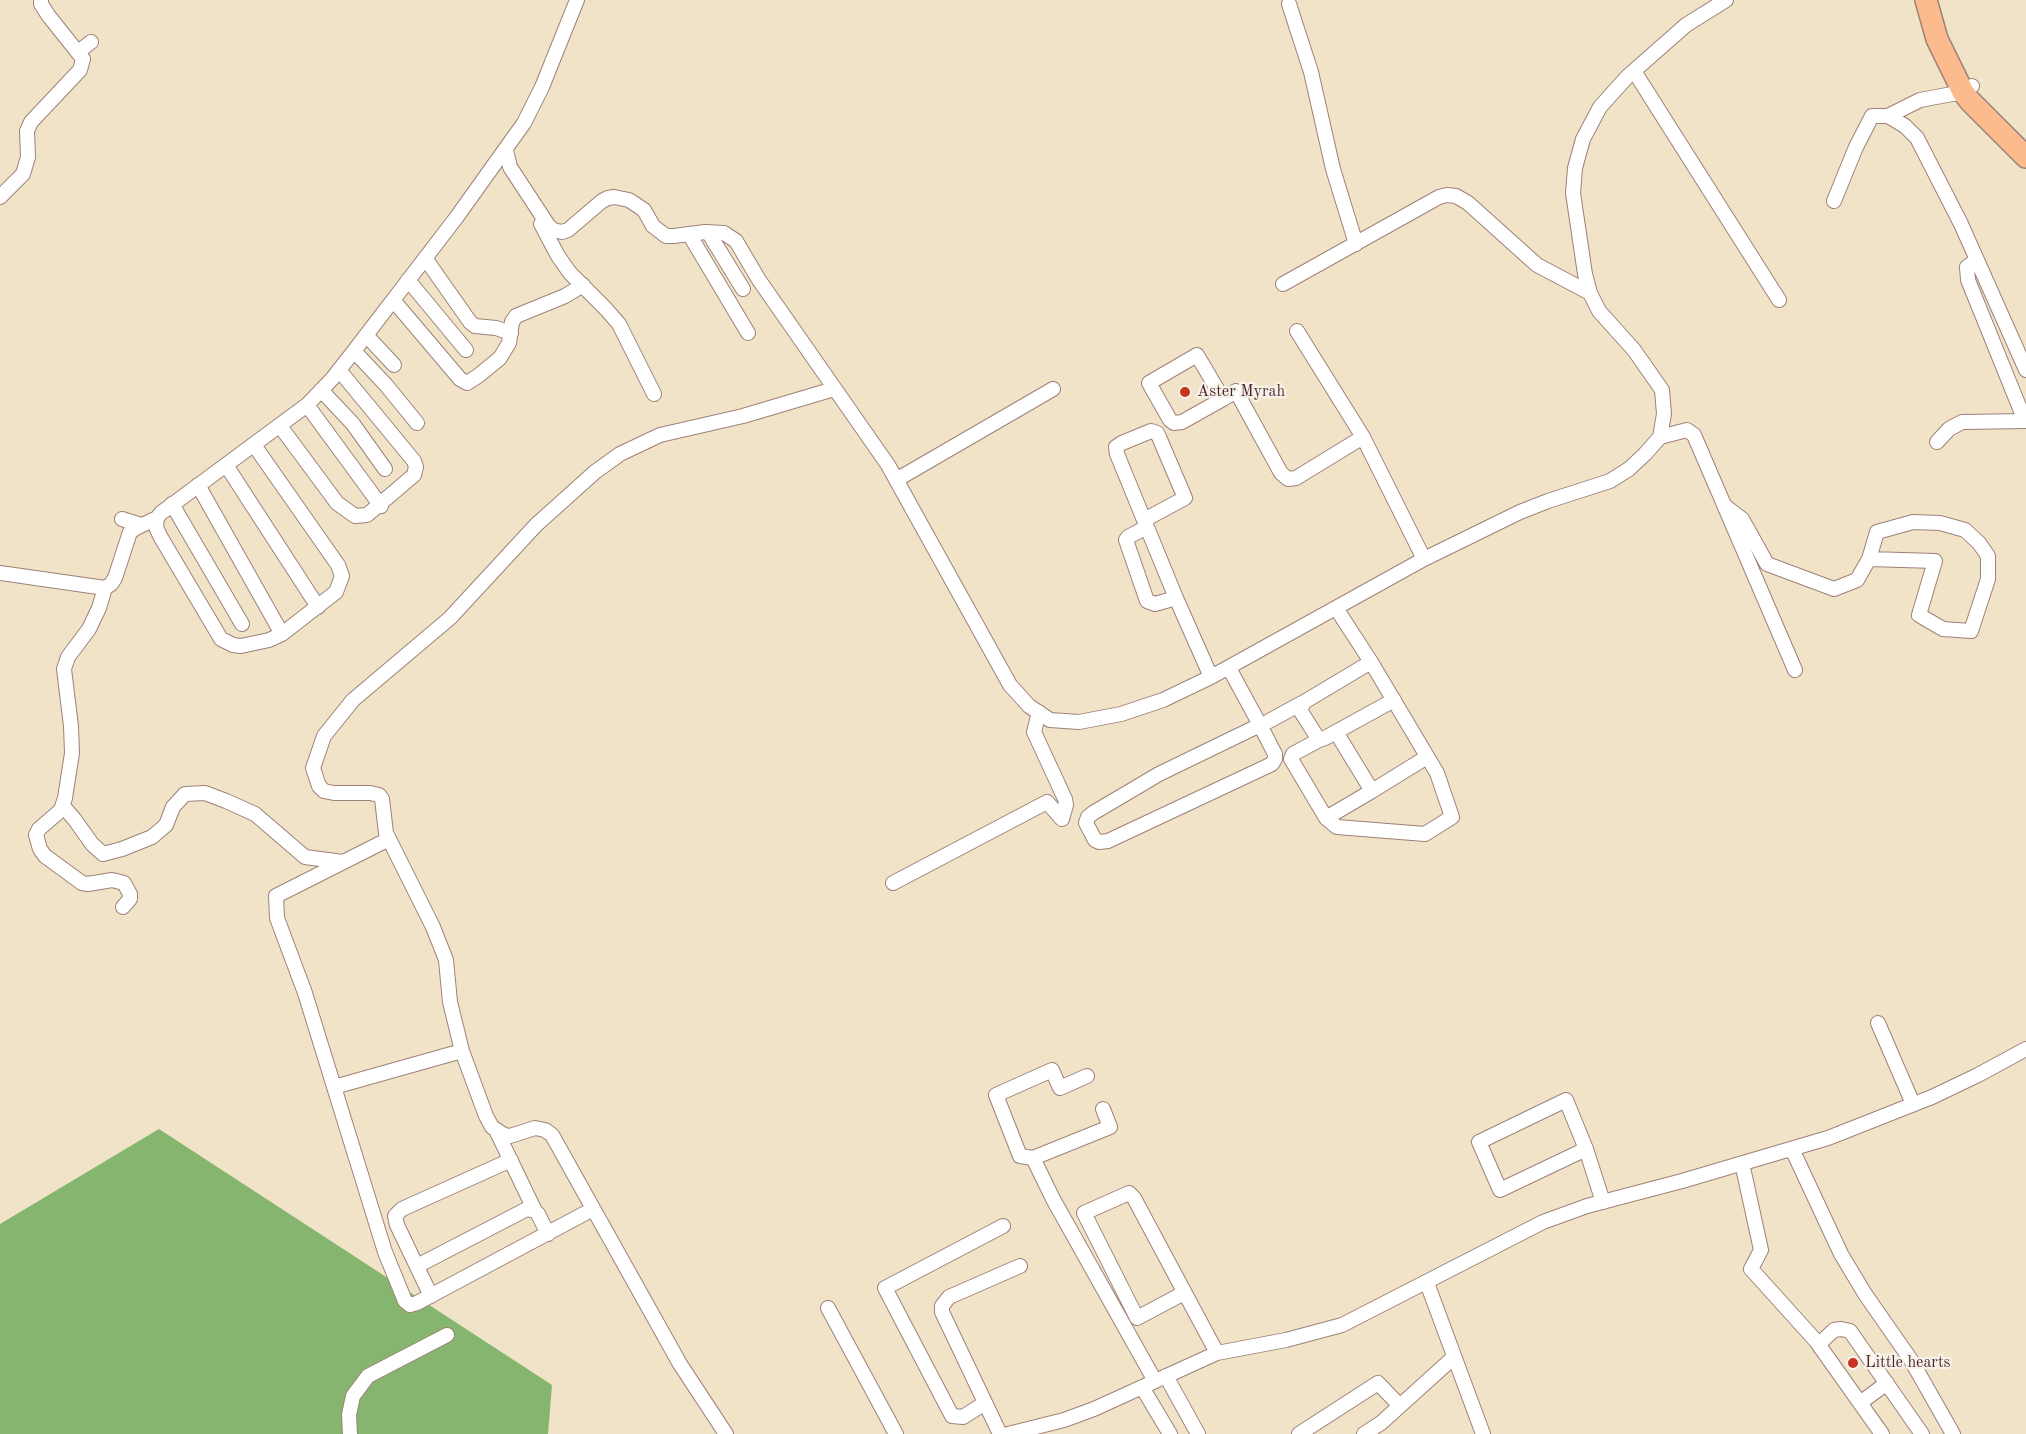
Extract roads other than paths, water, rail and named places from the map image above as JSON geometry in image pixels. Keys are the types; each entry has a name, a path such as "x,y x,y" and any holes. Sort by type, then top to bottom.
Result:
{"highway":[{"path":"1926,0 1946,48 1968,89 2025,150"},
{"path":"1934,0 1946,48"}],"street":[{"path":"0,197 23,174 28,157 27,132 31,122 80,70 83,59 48,15 41,0"},
{"path":"123,907 130,899 124,883 112,880 82,883 60,868 40,849 36,836 39,828 52,820 63,806 72,753 64,669 68,657 89,629 105,588 115,579 128,536 141,525 157,518 198,484 307,405 339,370 426,258 524,123 542,87 577,0"},
{"path":"550,242 576,224 602,201 614,197 629,200 644,210 659,232 674,237 708,232 724,233 736,242 759,280 896,480 1010,685 1029,706 1050,720 1079,722 1121,714 1163,700 1229,668 1424,559 1520,512 1610,481 1629,469 1659,436 1664,414 1662,390 1634,350 1599,311 1590,293 1573,193 1575,168 1583,139 1600,107 1634,71 1686,25 1726,0"},
{"path":"1289,4 1311,72 1333,169 1356,244"},
{"path":"78,52 91,42"},
{"path":"1634,71 1779,300"},
{"path":"1834,201 1856,147 1872,116 1888,116 1920,100 1968,89"},
{"path":"1888,116 1905,126 1917,138 1961,224 2026,370"},
{"path":"503,154 548,225 553,230 563,232"},
{"path":"503,154 558,256 619,324 654,394"},
{"path":"1283,284 1438,197 1447,195 1455,196 1468,203 1537,265 1590,293"},
{"path":"708,232 743,289"},
{"path":"688,234 748,333"},
{"path":"426,258 470,322 476,326 496,328 511,333"},
{"path":"1937,441 1949,429 1962,422 2026,421 1968,280 1966,267 1977,260"},
{"path":"408,280 466,350"},
{"path":"393,300 463,382 467,383 500,358 509,343 512,322 516,316 565,296 583,285"},
{"path":"1297,332 1363,437 1424,559"},
{"path":"366,335 394,365"},
{"path":"354,351 417,423"},
{"path":"1222,399 1197,355 1149,382 1170,420 1174,423 1182,422 1236,391 1281,473 1288,479 1296,478 1363,437"},
{"path":"279,426 337,503 347,512 355,516 367,515 381,506 414,475 416,466 339,370"},
{"path":"593,1209 431,1296 410,1305 402,1296 385,1252 305,993 278,918 276,896 387,840 384,804 379,795 370,793 324,791 315,778 314,761 324,736 353,700 441,626 542,519 595,472 620,454 660,435 743,416 834,389"},
{"path":"896,480 1053,389"},
{"path":"321,390 353,424 385,469"},
{"path":"307,405 381,506"},
{"path":"1659,436 1687,430 1694,435 1795,670"},
{"path":"1176,598 1155,604 1147,601 1126,540 1146,523 1185,498 1157,433 1151,432 1116,447 1117,454 1146,523 1176,598 1211,677"},
{"path":"157,518 156,527 160,536 221,639 241,646 269,640 282,634 318,607 336,592 341,584 341,572 254,445"},
{"path":"226,465 318,607"},
{"path":"198,484 282,634"},
{"path":"172,504 242,624"},
{"path":"1723,504 1742,519 1767,564 1834,589 1857,580 1869,559 1876,531 1913,522 1940,523 1965,531 1979,543 1988,556 1989,569 1988,579 1971,631 1943,629 1919,615 1935,561 1869,559"},
{"path":"122,519 141,525"},
{"path":"0,573 105,588"},
{"path":"1336,608 1371,662 1394,700 1427,757 1437,773 1452,817 1425,834 1337,827 1326,818 1291,759 1293,754 1394,700"},
{"path":"1229,668 1265,723 1275,759 1267,767 1108,841 1095,840 1086,823 1093,813 1159,774 1265,723 1304,702 1371,662"},
{"path":"1304,702 1300,710 1319,740"},
{"path":"893,884 1047,802 1062,819 1066,805 1065,799 1035,732 1039,712"},
{"path":"1336,732 1372,791"},
{"path":"1326,818 1427,757"},
{"path":"63,806 92,844 103,854 152,837 166,825 173,807 185,794 205,794 255,814 305,857 343,862"},
{"path":"386,833 433,927 446,960 450,1002 462,1051 486,1116 497,1132 548,1234"},
{"path":"1878,1023 1913,1104"},
{"path":"1008,1434 1064,1420 1217,1353 1329,1330 1352,1321 1543,1222 1603,1202 1834,1136 1956,1086 2026,1050"},
{"path":"334,1086 462,1051"},
{"path":"1088,1076 1060,1088 1052,1070 996,1095 1020,1156 1033,1158 1110,1126 1103,1109"},
{"path":"1586,1149 1500,1190 1479,1142 1566,1100 1586,1149 1603,1202"},
{"path":"497,1132 510,1136 535,1128 549,1132 680,1364 726,1434"},
{"path":"1792,1149 1841,1254 1865,1294 1911,1360 1953,1434"},
{"path":"1033,1158 1053,1199 1160,1378 1198,1434"},
{"path":"431,1296 394,1216 397,1212 511,1160"},
{"path":"1742,1163 1761,1250 1751,1269 1818,1344 1882,1434"},
{"path":"1184,1293 1137,1318 1084,1213 1129,1193 1134,1198 1217,1353"},
{"path":"417,1266 527,1209 535,1210"},
{"path":"985,1403 963,1417 952,1416 885,1288 1003,1226"},
{"path":"1000,1434 942,1312 942,1306 949,1297 1020,1266"},
{"path":"1427,1283 1483,1434"},
{"path":"828,1308 896,1434"},
{"path":"1818,1344 1834,1330 1850,1331 1922,1434"},
{"path":"350,1434 349,1415 353,1396 368,1376 447,1335"},
{"path":"1364,1434 1400,1407 1454,1357"},
{"path":"1299,1434 1378,1383 1400,1407"},
{"path":"1860,1403 1887,1383"},
{"path":"1142,1387 1170,1434"}],"place":[{"name":"Aster Myrah","path":"1185,392"},
{"name":"Little hearts","path":"1853,1363"}]}
